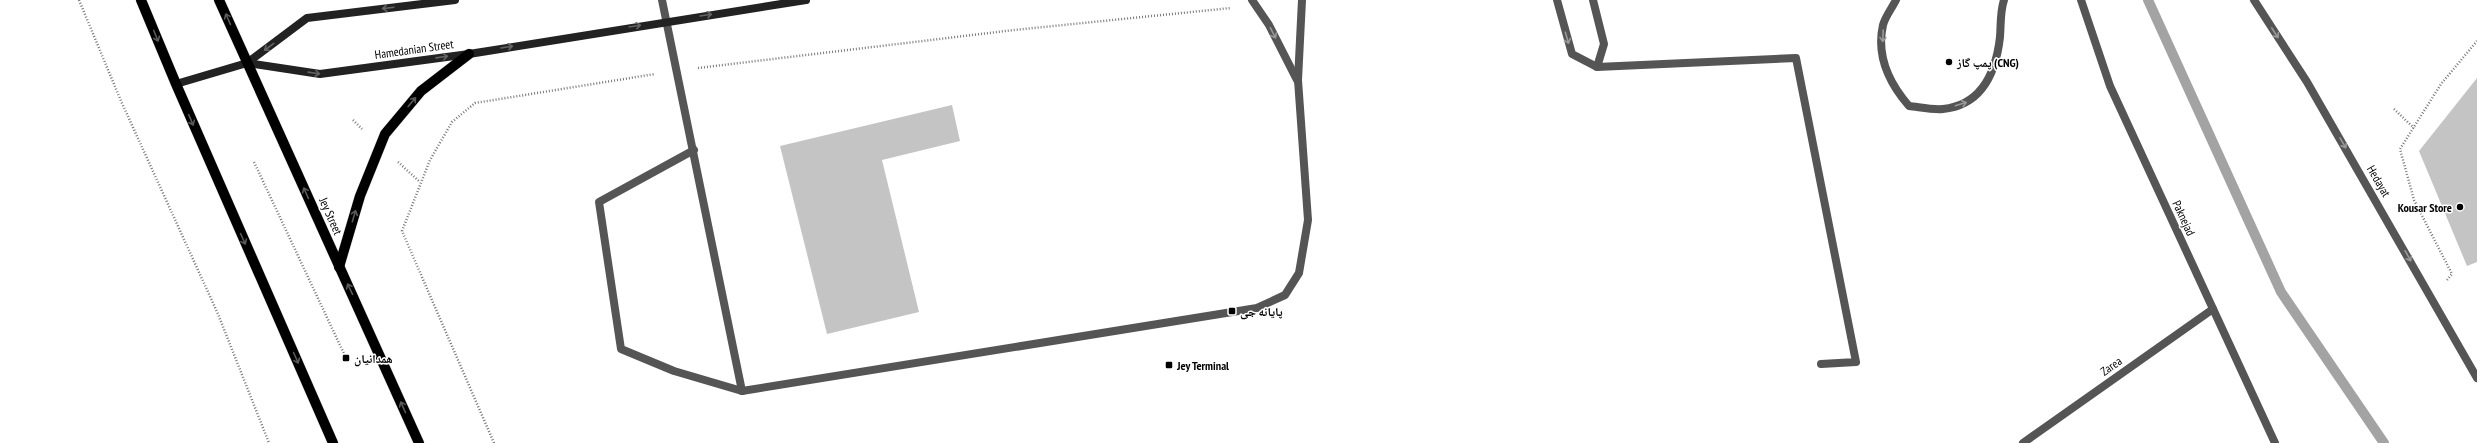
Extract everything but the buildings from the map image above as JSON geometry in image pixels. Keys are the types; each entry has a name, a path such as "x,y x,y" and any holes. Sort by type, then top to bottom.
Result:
{"main road":[{"path":"141,0 176,84 333,443"},
{"name":"Jey Street","path":"219,0 419,443"},
{"path":"176,84 247,63 307,18 455,0"},
{"name":"Hamedanian Street","path":"247,63 320,74 468,54 806,0"},
{"path":"339,267 360,196 385,134 421,91 468,54"}],"street":[{"path":"662,0 694,150 742,392"},
{"path":"694,150 599,202 621,349 674,371 742,392 1257,308 1285,295 1299,273 1308,220 1298,80 1302,0"},
{"path":"1557,0 1572,54 1597,68 1796,58 1856,362 1821,364"},
{"path":"1592,0 1604,44 1597,68"},
{"path":"1896,0 1883,25 1882,60 1897,92 1909,106 1943,109 1973,100 1991,77 2000,38 2002,7 2004,0"},
{"name":"Paknejad","path":"2081,0 2110,86 2275,443"},
{"name":"Hedayat","path":"2254,0 2307,82 2477,378"},
{"path":"1254,3 1269,25 1298,80"},
{"name":"Zarea","path":"2023,443 2213,309"}],"path":[{"path":"79,0 121,101 218,314 269,443"},
{"path":"494,443 402,231 430,160 452,122 475,103 676,70 1254,3"},
{"path":"2429,295 2452,274 2414,200 2400,150 2441,84 2477,41"},
{"path":"2394,109 2414,128"},
{"path":"254,162 346,358"}],"waterway":[{"path":"2148,0 2281,292 2384,443"}],"place":[{"name":"پمپ گاز (CNG)","path":"1949,62"},
{"name":"Kousar Store","path":"2460,207"},
{"name":"پایانه جی","path":"1232,311"},
{"name":"همدانیان","path":"346,358"},
{"name":"Jey Terminal","path":"1169,365"}]}
